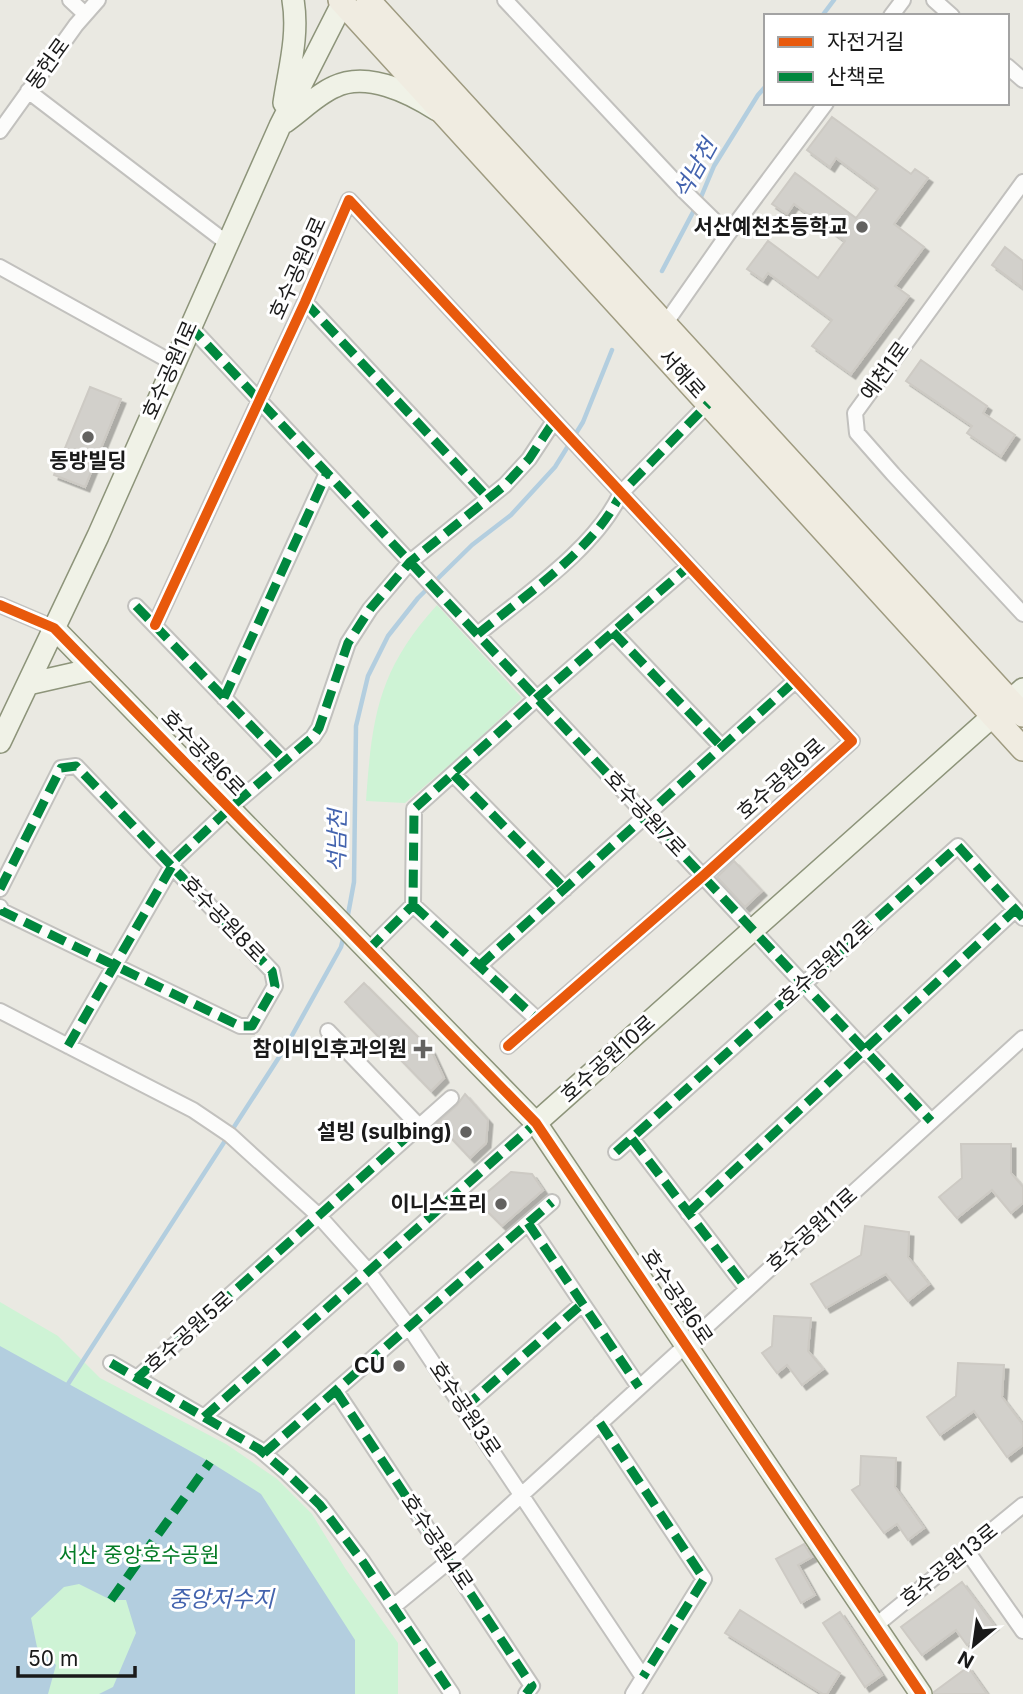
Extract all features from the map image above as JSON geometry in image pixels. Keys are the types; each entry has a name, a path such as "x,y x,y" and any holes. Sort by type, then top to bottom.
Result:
{"main road":[{"name":"서해로","path":"369,0 387,10 665,324 1013,705 1023,749"},
{"name":"서해로","path":"342,1 708,404 1013,705"}],"street":[{"path":"70,0 85,14"},
{"name":"동헌로","path":"0,131 98,0"},
{"path":"280,126 294,43 293,0"},
{"path":"505,0 682,189 728,234"},
{"path":"934,0 950,14"},
{"name":"호수공원1로","path":"0,742 98,536 280,126 342,1"},
{"path":"1009,68 1023,80"},
{"path":"280,126 330,88 355,81 378,84 403,92 447,117"},
{"path":"28,91 227,243"},
{"path":"665,324 825,105"},
{"name":"예천1로","path":"1023,182 855,412 857,433 1023,614"},
{"name":"호수공원9로","path":"155,625 305,302 349,200 852,741 703,876 508,1046"},
{"path":"0,267 173,363"},
{"name":"호수공원9로","path":"305,302 488,498"},
{"path":"190,326 410,562"},
{"path":"478,634 568,559 599,528 613,510 621,493 708,404"},
{"path":"230,808 313,737 319,728 348,643 370,609 410,562 505,485 530,458 554,421"},
{"path":"224,698 327,473"},
{"name":"호수공원7로","path":"410,562 931,1121"},
{"path":"368,950 413,905 414,809 689,566"},
{"path":"0,605 54,628"},
{"path":"136,606 285,761"},
{"name":"호수공원6로","path":"54,628 536,1123 921,1694"},
{"path":"614,632 722,747"},
{"path":"28,684 94,669"},
{"path":"479,966 795,681"},
{"name":"호수공원10로","path":"204,1417 753,930 1013,705"},
{"name":"호수공원8로","path":"0,889 61,768 76,766 272,971 275,986 252,1026 240,1026 2,911 0,907"},
{"path":"454,775 565,889"},
{"name":"호수공원8로","path":"68,1046 176,859 230,808"},
{"name":"호수공원12로","path":"616,1152 958,846 1019,914 864,1050 688,1213"},
{"path":"413,905 538,1020"},
{"path":"0,1011 68,1046"},
{"path":"328,1031 419,1126"},
{"name":"호수공원11로","path":"393,1607 449,1560 1023,1038"},
{"name":"호수공원3로","path":"68,1046 206,1119 230,1135 319,1216 368,1271 410,1326 643,1677"},
{"name":"호수공원5로","path":"451,1098 137,1378 264,1453 320,1505 452,1694"},
{"path":"632,1139 747,1289"},
{"path":"264,1453 552,1202"},
{"path":"528,1223 639,1387"},
{"path":"464,1408 582,1304"},
{"path":"111,1363 137,1378"},
{"name":"호수공원4로","path":"336,1391 532,1685 526,1694"},
{"path":"600,1423 704,1579 633,1694"},
{"name":"호수공원13로","path":"875,1626 1023,1505"},
{"path":"967,1551 1023,1631"}],"green space":[{"path":"437,605 522,698 405,803 366,801 371,744 390,673 417,629"},
{"name":"중앙저수지","path":"0,1302 58,1336 100,1378 226,1444 277,1479 312,1514 345,1568 398,1643 398,1694 0,1694"}],"water":[{"name":"중앙저수지","path":"0,1346 210,1462 261,1494 355,1640 355,1694 99,1694 113,1687 136,1633 126,1600 111,1600 79,1584 64,1587 31,1618 37,1647 56,1665 48,1694 0,1694"}],"building":[{"name":"서산예천초등학교","path":"832,117 911,174 915,169 928,178 894,224 924,247 895,286 909,296 851,374 812,346 832,320 768,273 763,280 747,269 768,241 818,278 845,241 794,204 787,214 772,204 795,173 856,218 878,189 836,158 830,167 807,150"},
{"path":"1005,247 1023,261 1023,288 992,265"},
{"path":"921,360 987,406 983,413 1015,435 1001,456 967,433 972,426 906,381"},
{"name":"동방빌딩","path":"90,387 121,399 85,487 54,475"},
{"path":"734,861 762,891 745,907 717,877"},
{"path":"364,983 431,1050 444,1078 431,1091 345,1002"},
{"name":"설빙 (sulbing)","path":"465,1094 488,1120 486,1143 470,1158 437,1123"},
{"path":"961,1144 1011,1144 1011,1173 1023,1187 1023,1203 1011,1213 992,1190 957,1218 939,1197 962,1178"},
{"path":"511,1172 532,1174 543,1190 502,1226 477,1201"},
{"path":"865,1226 909,1232 908,1257 929,1284 908,1301 886,1274 826,1308 811,1284 861,1255"},
{"path":"774,1316 811,1318 808,1351 823,1369 802,1385 787,1365 777,1373 762,1353 772,1346"},
{"path":"958,1363 1004,1365 1002,1397 1023,1425 1023,1445 1007,1457 974,1411 940,1435 927,1417 956,1396"},
{"path":"861,1456 896,1458 895,1487 924,1528 908,1540 897,1524 884,1533 852,1490 860,1485"},
{"path":"804,1544 812,1557 798,1565 815,1595 801,1603 776,1559"},
{"path":"962,1582 994,1625 967,1645 956,1630 922,1655 901,1627"},
{"path":"740,1610 840,1673 827,1694 725,1633"},
{"path":"840,1612 882,1675 865,1687 823,1623"},
{"path":"968,1667 987,1694 934,1694 934,1692"}],"waterway":[{"name":"석남천","path":"824,14 834,0"},
{"name":"석남천","path":"662,271 701,197 714,166 764,88"},
{"name":"석남천","path":"347,920 354,882 356,726 368,676 388,636 418,598 472,545 511,515 555,467 583,422 612,350"},
{"name":"석남천","path":"68,1384 285,1048 341,947 344,935"}],"marked path":[{"path":"305,302 488,498"},
{"path":"189,325 931,1121"},
{"path":"478,634 577,552 610,513 621,493 708,404"},
{"path":"68,1046 176,859 230,808 313,737 319,728 348,643 370,609 410,562 505,485 529,459 554,421"},
{"path":"224,698 327,473"},
{"path":"368,950 413,905 414,809 689,566"},
{"path":"136,606 285,761"},
{"path":"613,632 722,747"},
{"path":"479,966 795,681"},
{"path":"0,889 61,768 76,766 272,971 275,986 252,1026 240,1026 2,911 0,907"},
{"path":"454,775 565,889"},
{"path":"616,1152 958,846 1023,918"},
{"path":"413,905 538,1020"},
{"path":"688,1213 1015,910"},
{"path":"204,1417 536,1123"},
{"path":"137,1378 419,1126"},
{"path":"632,1139 747,1289"},
{"path":"264,1453 552,1202"},
{"path":"528,1223 639,1387"},
{"path":"464,1408 582,1304"},
{"path":"111,1363 259,1449 320,1505 363,1562 452,1694"},
{"path":"336,1391 532,1686 526,1694"},
{"path":"600,1423 704,1579 643,1677"},
{"path":"111,1600 210,1462"}],"cycle path":[{"path":"155,625 305,302 349,200 852,741 703,876 508,1046"},
{"path":"0,605 54,628 536,1123 921,1694"}],"place":[{"name":"서산예천초등학교","path":"862,227"},
{"name":"동방빌딩","path":"88,437"},
{"name":"참이비인후과의원","path":"423,1049"},
{"name":"설빙 (sulbing)","path":"466,1132"},
{"name":"이니스프리","path":"501,1204"},
{"name":"CU","path":"399,1366"}],"park label":[{"name":"서산 중앙호수공원","path":"139,1555"}]}
